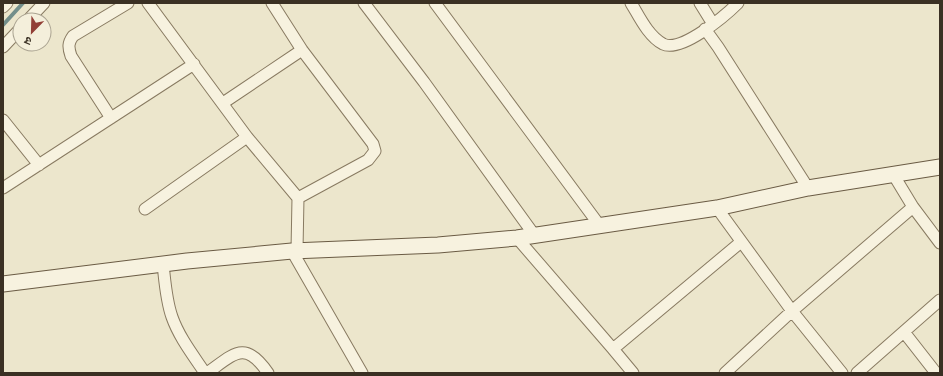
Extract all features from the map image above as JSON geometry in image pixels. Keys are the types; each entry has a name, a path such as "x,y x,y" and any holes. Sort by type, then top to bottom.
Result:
{"street":[{"path":"3,7 7,3"},
{"path":"36,12 44,3"},
{"path":"111,118 71,56 69,41 73,36 128,3"},
{"path":"148,3 247,137 298,198 295,251 362,373"},
{"path":"272,3 302,50 373,144 375,151 368,160 298,198"},
{"path":"364,3 424,82 535,236"},
{"path":"435,3 600,226"},
{"path":"631,3 653,36 669,46 681,43 709,27 738,3"},
{"path":"700,3 718,47 808,188"},
{"path":"3,47 12,37"},
{"path":"223,103 302,50"},
{"path":"3,188 194,64"},
{"path":"3,120 39,165"},
{"path":"146,209 247,137"},
{"path":"3,284 187,261 295,251 438,245 535,236 717,208 808,188 940,167"},
{"path":"893,174 913,207 940,243"},
{"path":"725,373 792,311 913,207"},
{"path":"717,208 792,311 842,373"},
{"path":"517,238 633,373"},
{"path":"613,349 742,242"},
{"path":"163,264 165,289 172,317 182,338 206,373 235,354 244,352 255,356 268,373"},
{"path":"857,373 940,300"},
{"path":"904,332 936,373"}],"waterway":[{"path":"3,25 23,3"}]}
